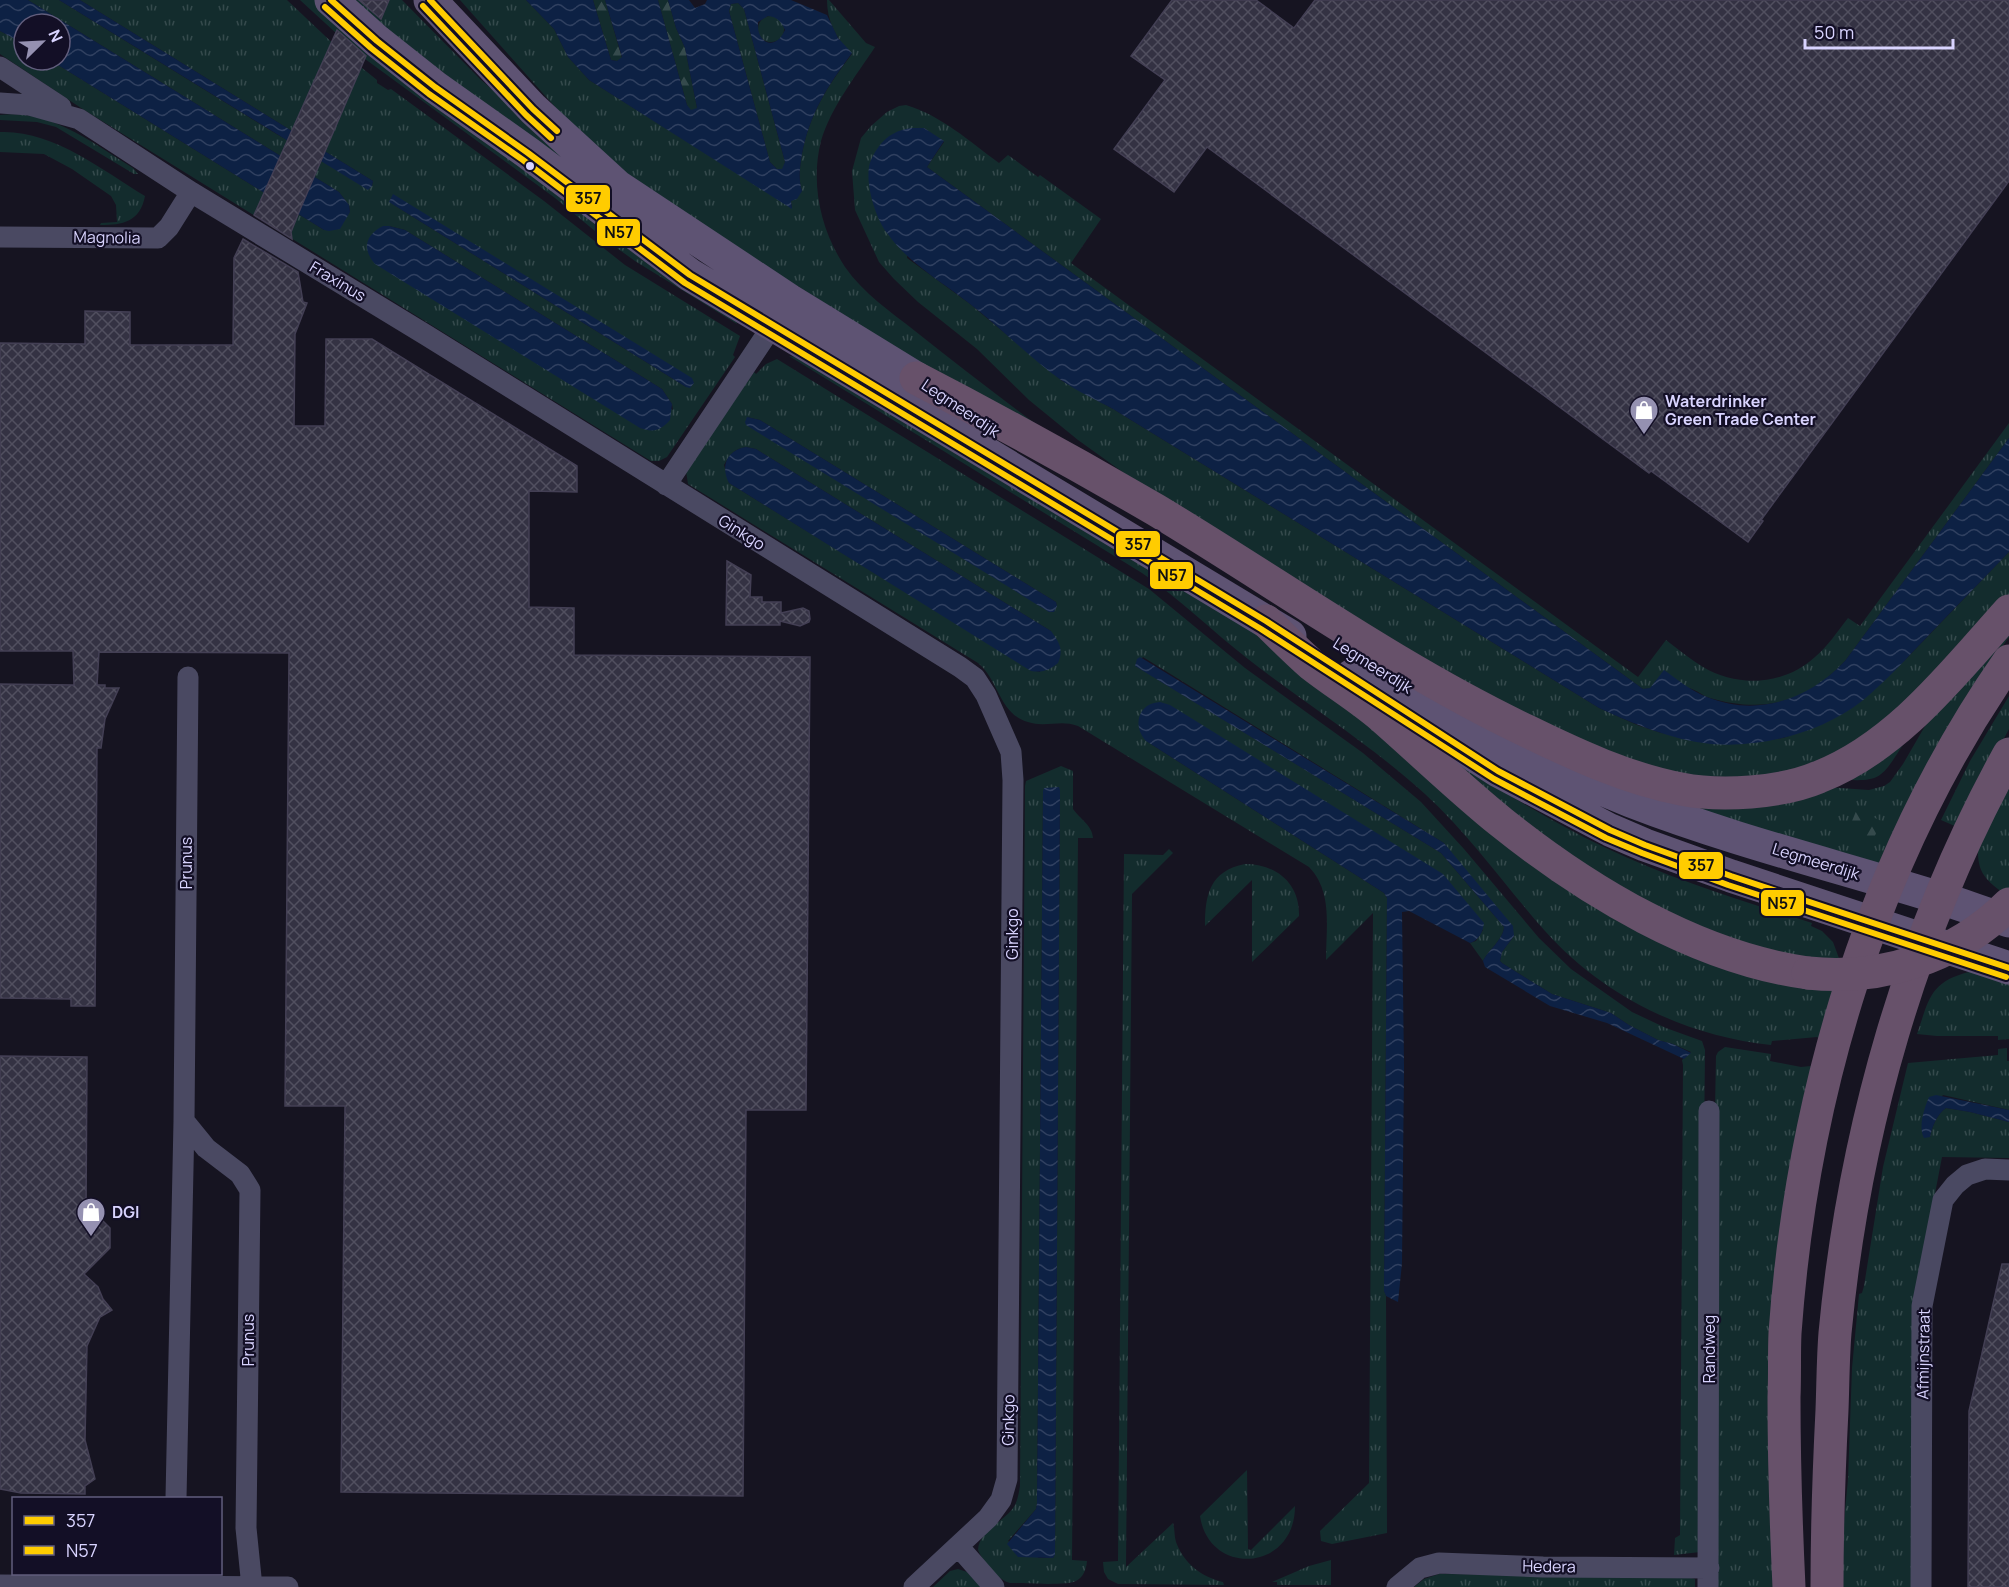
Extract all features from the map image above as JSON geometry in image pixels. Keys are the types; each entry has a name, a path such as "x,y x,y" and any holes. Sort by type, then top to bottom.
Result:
{"highway":[{"path":"916,378 1155,510 1482,710 1564,749 1646,781 1684,790 1728,794 1767,790 1818,778 1850,762 1923,706 2009,611"},
{"path":"1266,621 1312,665 1380,716 1438,769 1502,822 1582,880 1646,916 1712,948 1778,969 1824,975 1867,974 1911,964 1941,951 1986,924 2009,904"},
{"path":"1789,1587 1784,1459 1785,1334 1806,1165 1824,1083 1838,1027 1872,923 1888,883 1950,757 1990,688 2009,661"},
{"path":"1827,1587 1835,1334 1845,1251 1868,1128 1909,979 1940,898 1978,814 2009,754"}],"main road":[{"name":"Legmeerdijk","path":"331,0 376,41 435,87 528,153 690,275 782,312 916,378 955,407 1411,688 1524,750 1577,777 1630,800 1721,833 1940,898 2009,921"},
{"name":"Legmeerdijk","path":"430,0 533,109 617,186 782,312 1266,621 1458,747 1498,771 1610,830 1645,845 1731,876 2009,968"}],"street":[{"path":"0,67 80,119"},
{"name":"Fraxinus","path":"0,103 29,105 80,119 191,192 666,485"},
{"name":"Magnolia","path":"0,237 158,238 169,227 191,192"},
{"path":"666,485 782,312"},
{"name":"Ginkgo","path":"666,485 975,678 986,695 1011,752 1013,780 1007,1479 1001,1500 988,1518 914,1587"},
{"name":"Prunus","path":"176,1497 184,1121 188,677"},
{"name":"Randweg","path":"1708,1578 1709,1111"},
{"name":"Prunus","path":"184,1121 206,1148 240,1174 250,1190 246,1528 252,1587"},
{"name":"Afmijnstraat","path":"1922,1587 1922,1306 1943,1200 1955,1185 1967,1176 1985,1169 2009,1170"},
{"path":"958,1546 994,1587"},
{"name":"Hedera","path":"1397,1587 1420,1568 1439,1563 1708,1578"},
{"path":"0,1586 288,1587"}],"green space":[{"path":"28,0 59,0 278,135 372,186 373,181 80,0 287,0 341,51 377,80 377,83 388,90 391,89 544,201 625,265 740,336 733,355 735,357 667,457 659,461 651,461 81,108 27,72 69,72 324,230 350,212 349,205 339,192 72,27 72,12 47,12","holes":["389,202 694,383 686,387","389,226 405,230 662,389 672,404 673,410"]},
{"path":"300,0 317,0 734,317 737,324 607,241 555,198 361,56"},
{"path":"350,0 402,0 480,79 570,158 564,167"},
{"path":"460,0 526,0 554,29 568,57 589,80 792,208 791,201 802,191 800,177 802,154 815,113 827,89 852,54 841,42 834,29 827,8 827,0 829,0 866,43 875,47 831,116 825,128 818,157 817,190 820,207 837,253 852,276 878,302 1067,447 1060,451 624,177 573,127"},
{"path":"593,0 605,0 622,58 617,61 611,60"},
{"path":"658,0 668,0 676,28 685,48 696,110 690,110 687,105"},
{"path":"738,3 744,9 785,162 783,169 777,169 770,162 729,11 731,4"},
{"path":"771,16 780,20 784,29 780,38 771,42 762,38 758,29 762,20"},
{"path":"0,31 12,38 12,62 0,54"},
{"path":"906,105 943,122 999,163 1008,155 1101,219 1071,263 1638,677 1666,640 1703,667 1731,678 1761,680 1776,678 1803,666 1824,648 1848,618 1860,626 2009,423 2009,438 1845,661 1815,686 1784,701 1749,705 1710,698 1684,687 1643,689 927,167 944,142 924,128 907,258 970,304 1062,381 1113,409 1599,708 1661,733 1735,744 1783,738 1812,728 1861,701 1908,657 2009,552 2009,601 1928,690 1821,768 1707,785 1509,720 1152,493 1078,440 1029,400 977,349 918,302 894,279 879,262 855,210 852,171 861,138 887,112"},
{"path":"0,115 37,117 54,123 86,139 133,168 138,174 134,174 56,127 37,122 0,120"},
{"path":"0,132 20,133 39,138 76,154 145,196 143,205 135,217 123,223 100,225 117,222 116,205 111,196 72,169 44,154 0,152"},
{"path":"789,356 797,357 1271,643 1553,867 1782,959 1610,889 1416,737 1533,809 1606,848 1681,880 1812,923 1811,926 1822,931 1833,942 1840,961 1821,1040 1817,1037 1772,1041 1771,1045 1708,1033 1648,1009 1619,993 1593,975 1545,931 1472,844 1425,794 1360,741 1248,659 1156,583"},
{"path":"777,359 1149,589 1245,668 1363,753 1421,802 1539,938 1571,969 1632,1012 1702,1041 1705,1050 1700,1552 1674,1555 1675,1538 1680,1535 1682,1060 1691,1052 1658,1040 1611,1013 1552,994 1502,963 1500,961 1502,952 1514,936 1444,843 1143,657 1136,666 1441,853 1504,927 1501,936 1483,961 1470,943 1476,941 1483,930 1146,741 1384,893 1387,898 1384,1290 1386,1296 1387,1533 1332,1544 1321,1541 1320,1531 1369,1483 1373,913 1326,960 1325,899 1317,877 1309,867 1078,726 1065,723 1035,724 1018,718 1005,704 991,678 978,663 688,484 686,471 754,372 756,374 766,364","holes":["747,417 760,420 1056,602 1057,606","746,447 756,449 1051,631 1040,672 1031,670 729,483 724,465 733,453"]},
{"path":"2009,619 2009,637 1882,867 1691,809 1811,786 1869,790 1884,786 1890,782 1903,764 1947,688"},
{"path":"2009,696 2009,729 1957,827 1941,820 1970,761"},
{"path":"1906,740 1884,772 1878,776 1861,780 1832,779"},
{"path":"1061,766 1073,771 1073,809 1088,826 1093,838 1078,838 1072,1560 1087,1561 1084,1573 1079,1579 1071,1583 1055,1584 1005,1581 991,1570 978,1550 983,1537 1015,1505 1020,1486 1026,781","holes":["1060,790 1055,1554 1053,1558 1039,1558 1008,1541 1036,1509 1037,1503 1043,791"]},
{"path":"2009,775 2009,898 1982,872 1978,848"},
{"path":"1857,809 1881,821 1872,843 1847,833"},
{"path":"1169,849 1173,853 1132,894 1126,1567 1173,1523 1176,1542 1184,1557 1201,1573 1223,1582 1224,1585 1118,1584 1108,1579 1104,1572 1103,1562 1118,1561 1124,854 1163,855"},
{"path":"1245,864 1267,868 1284,878 1291,885 1295,894 1299,916 1252,962 1252,880 1205,926 1208,894 1217,878 1233,867"},
{"path":"1969,972 2009,976 2009,1039 1998,1040 1998,1036 1917,1034 1932,994 1946,981"},
{"path":"1725,1047 1771,1054 1770,1061 1801,1067 1811,1066 1775,1587 1716,1587 1715,1110 1716,1056"},
{"path":"2007,1048 2009,1110 1943,1095 1923,1119 1922,1133 1930,1137 1935,1121 1946,1108 2009,1122 2009,1158 1942,1157 1928,1230 1913,1587 1838,1587 1848,1479 1852,1368 1859,1294 1862,1293 1864,1286 1883,1167 1908,1063 1998,1055 1998,1049"},
{"path":"1247,1470 1248,1549 1251,1550 1295,1506 1291,1528 1281,1544 1267,1554 1251,1559 1234,1557 1219,1549 1207,1536 1200,1516"},
{"path":"1331,1560 1331,1585 1277,1585 1277,1582 1272,1582 1309,1566"},
{"path":"958,1569 967,1572 981,1587 933,1587 950,1571"},
{"path":"1439,1574 1684,1576 1695,1579 1695,1587 1414,1587 1424,1579"}],"water":[{"path":"0,0 28,0 47,12 12,12 12,38 0,31"},
{"path":"59,0 80,0 373,181 372,186 368,190"},
{"path":"526,0 593,0 611,60 617,61 622,57 605,0 658,0 687,105 691,110 697,108 685,48 676,28 668,0 689,0 695,8 705,4 707,0 791,0 827,15 838,38 852,53 827,89 805,139 800,177 802,191 797,199 791,201 792,209 589,80 568,57 554,29","holes":["738,3 744,9 785,162 782,169 777,169 770,162 729,11 731,4","768,16 778,20 785,30 781,37 772,43 763,40 758,29 758,22"]},
{"path":"72,27 339,192 349,205 350,212 340,229 324,230 69,72 72,72"},
{"path":"911,128 924,128 944,141 927,167 1643,689 1650,688 1664,670 1684,685 1707,697 1745,706 1782,701 1815,686 1845,661 2009,438 2009,552 1879,686 1862,701 1828,722 1810,730 1770,741 1730,745 1682,739 1640,725 1599,708 1113,409 1067,384 970,304 915,263 896,244 878,218 868,177 871,160 882,142 892,134"},
{"path":"393,194 692,378 694,383 690,388 686,387 389,202"},
{"path":"383,226 405,230 662,389 672,404 670,420 657,430 640,428 375,264 368,253 367,243 372,234"},
{"path":"747,417 760,420 1056,602 1054,612 1049,612 746,425"},
{"path":"746,447 756,449 1051,631 1060,646 1061,654 1058,663 1046,670 1031,671 729,483 725,471 727,460 734,452"},
{"path":"1140,657 1444,843 1513,926 1514,936 1502,952 1500,961 1502,963 1552,994 1611,1013 1658,1040 1691,1053 1684,1059 1607,1023 1550,1006 1485,967 1483,961 1501,936 1504,927 1441,853 1135,666"},
{"path":"1160,702 1170,705 1443,874 1484,923 1480,935 1470,943 1409,911 1402,912 1404,1066 1402,1263 1398,1302 1386,1296 1384,1291 1387,898 1384,893 1146,741 1139,729 1140,716 1147,706"},
{"path":"1059,787 1055,1555 1053,1558 1018,1557 1007,1544 1036,1509 1037,1503 1043,791 1044,788"},
{"path":"1936,1095 2009,1110 2009,1122 1946,1108 1935,1121 1930,1137 1924,1138 1922,1123 1924,1112 1929,1097"}],"building":[{"path":"359,0 389,0 381,19"},
{"path":"1172,0 1256,0 1294,28 1315,0 2009,0 2009,181 1761,520 1763,521 1748,542 1651,471 1649,473 1207,147 1174,192 1114,149 1165,80 1131,56"},
{"path":"337,30 366,56 299,212 291,232 292,239 254,215"},
{"path":"243,239 298,272 303,302 307,303 295,334 294,426 325,426 326,339 372,339 577,466 577,492 529,491 529,607 574,608 574,655 810,657 806,1110 746,1110 743,1496 341,1492 345,1106 285,1106 289,653 99,652 97,685 105,685 105,688 119,688 105,719 101,748 97,748 95,1006 71,1006 71,999 0,998 0,684 74,685 73,651 0,651 0,343 85,344 85,311 130,312 130,345 233,345 234,258"},
{"path":"727,561 751,575 750,597 762,597 762,602 781,602 781,613 803,608 809,611 809,622 800,626 780,621 780,625 726,625"},
{"path":"0,1056 87,1057 86,1214 96,1214 110,1228 110,1248 84,1274 98,1287 103,1299 112,1310 100,1317 87,1346 85,1440 95,1479 85,1486 85,1494 21,1493 0,1489"},
{"path":"2002,1264 2009,1264 2009,1587 1968,1587 1969,1411"}],"transit line":[{"name":"357","path":"331,0 377,41 435,87 528,153 690,275 1266,621 1498,771 1610,830 1645,845 1731,876 2009,968"},
{"name":"357","path":"430,0 533,109 557,131"},
{"name":"N57","path":"423,6 526,115 551,138"},
{"name":"N57","path":"325,7 371,48 429,94 523,160 685,283 1261,629 1494,779 1606,838 1642,853 1728,885 2006,977"}],"place":[{"name":"Waterdrinker Green Trade Center","path":"1644,436"},
{"name":"DGI","path":"91,1238"}]}
